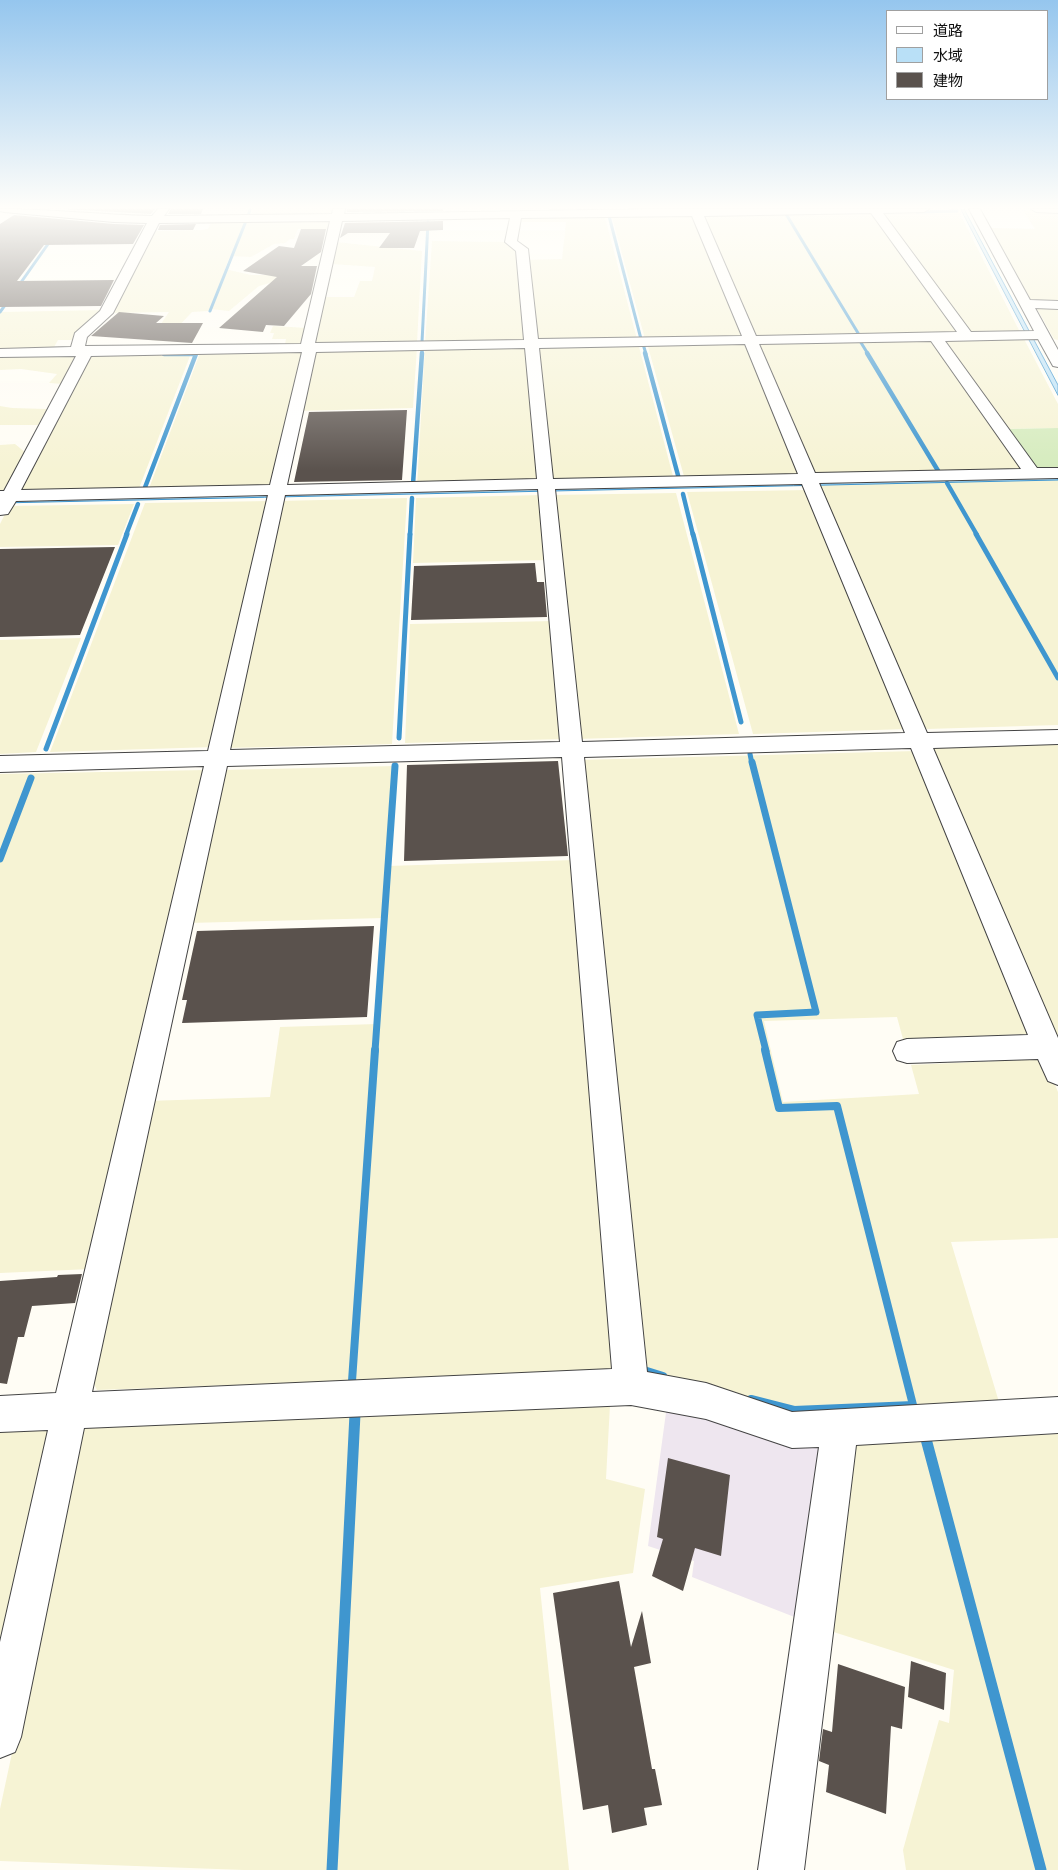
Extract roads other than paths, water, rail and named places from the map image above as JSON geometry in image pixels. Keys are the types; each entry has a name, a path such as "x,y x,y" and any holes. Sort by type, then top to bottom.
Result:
{"street":[{"path":"84,351 78,347 80,336 106,313 115,296"},
{"path":"0,1736 70,1411 319,296"},
{"path":"527,296 572,748 631,1387"},
{"path":"732,296 812,482 1053,1059 907,1051"},
{"path":"937,296 966,335"},
{"path":"1022,296 1026,304 1033,335 1058,363"},
{"path":"1026,304 1058,305"},
{"path":"0,353 1033,335"},
{"path":"934,336 1033,474"},
{"path":"84,351 4,502 276,493 812,482 1058,473"},
{"path":"0,764 1058,737"},
{"path":"0,1414 589,1387 631,1387 706,1401 792,1430 1058,1415"},
{"path":"781,1870 840,1428"}],"water":[{"path":"1007,296 1011,296 1058,385 1058,395"},
{"path":"1058,477 1058,480 0,503 0,499"}],"waterway":[{"path":"210,311 216,296"},
{"path":"422,342 424,296"},
{"path":"630,296 641,339"},
{"path":"836,296 858,333"},
{"path":"0,312 8,301"},
{"path":"860,341 868,354"},
{"path":"643,344 646,354"},
{"path":"422,348 422,353"},
{"path":"413,484 422,353"},
{"path":"645,353 679,479"},
{"path":"867,353 940,474"},
{"path":"144,490 196,354 164,354"},
{"path":"947,483 977,535"},
{"path":"683,494 693,535"},
{"path":"410,535 412,498"},
{"path":"126,535 138,504"},
{"path":"46,749 127,534"},
{"path":"399,738 410,534"},
{"path":"693,534 741,722"},
{"path":"976,534 1058,678"},
{"path":"750,754 752,764"},
{"path":"752,762 816,1012 757,1015 766,1051"},
{"path":"375,1051 395,766"},
{"path":"0,859 31,778"},
{"path":"352,1381 375,1050"},
{"path":"751,1399 794,1410 913,1405 837,1106 779,1108 765,1050"},
{"path":"647,1371 663,1376"},
{"path":"332,1870 355,1414"},
{"path":"926,1439 1041,1870"}]}
